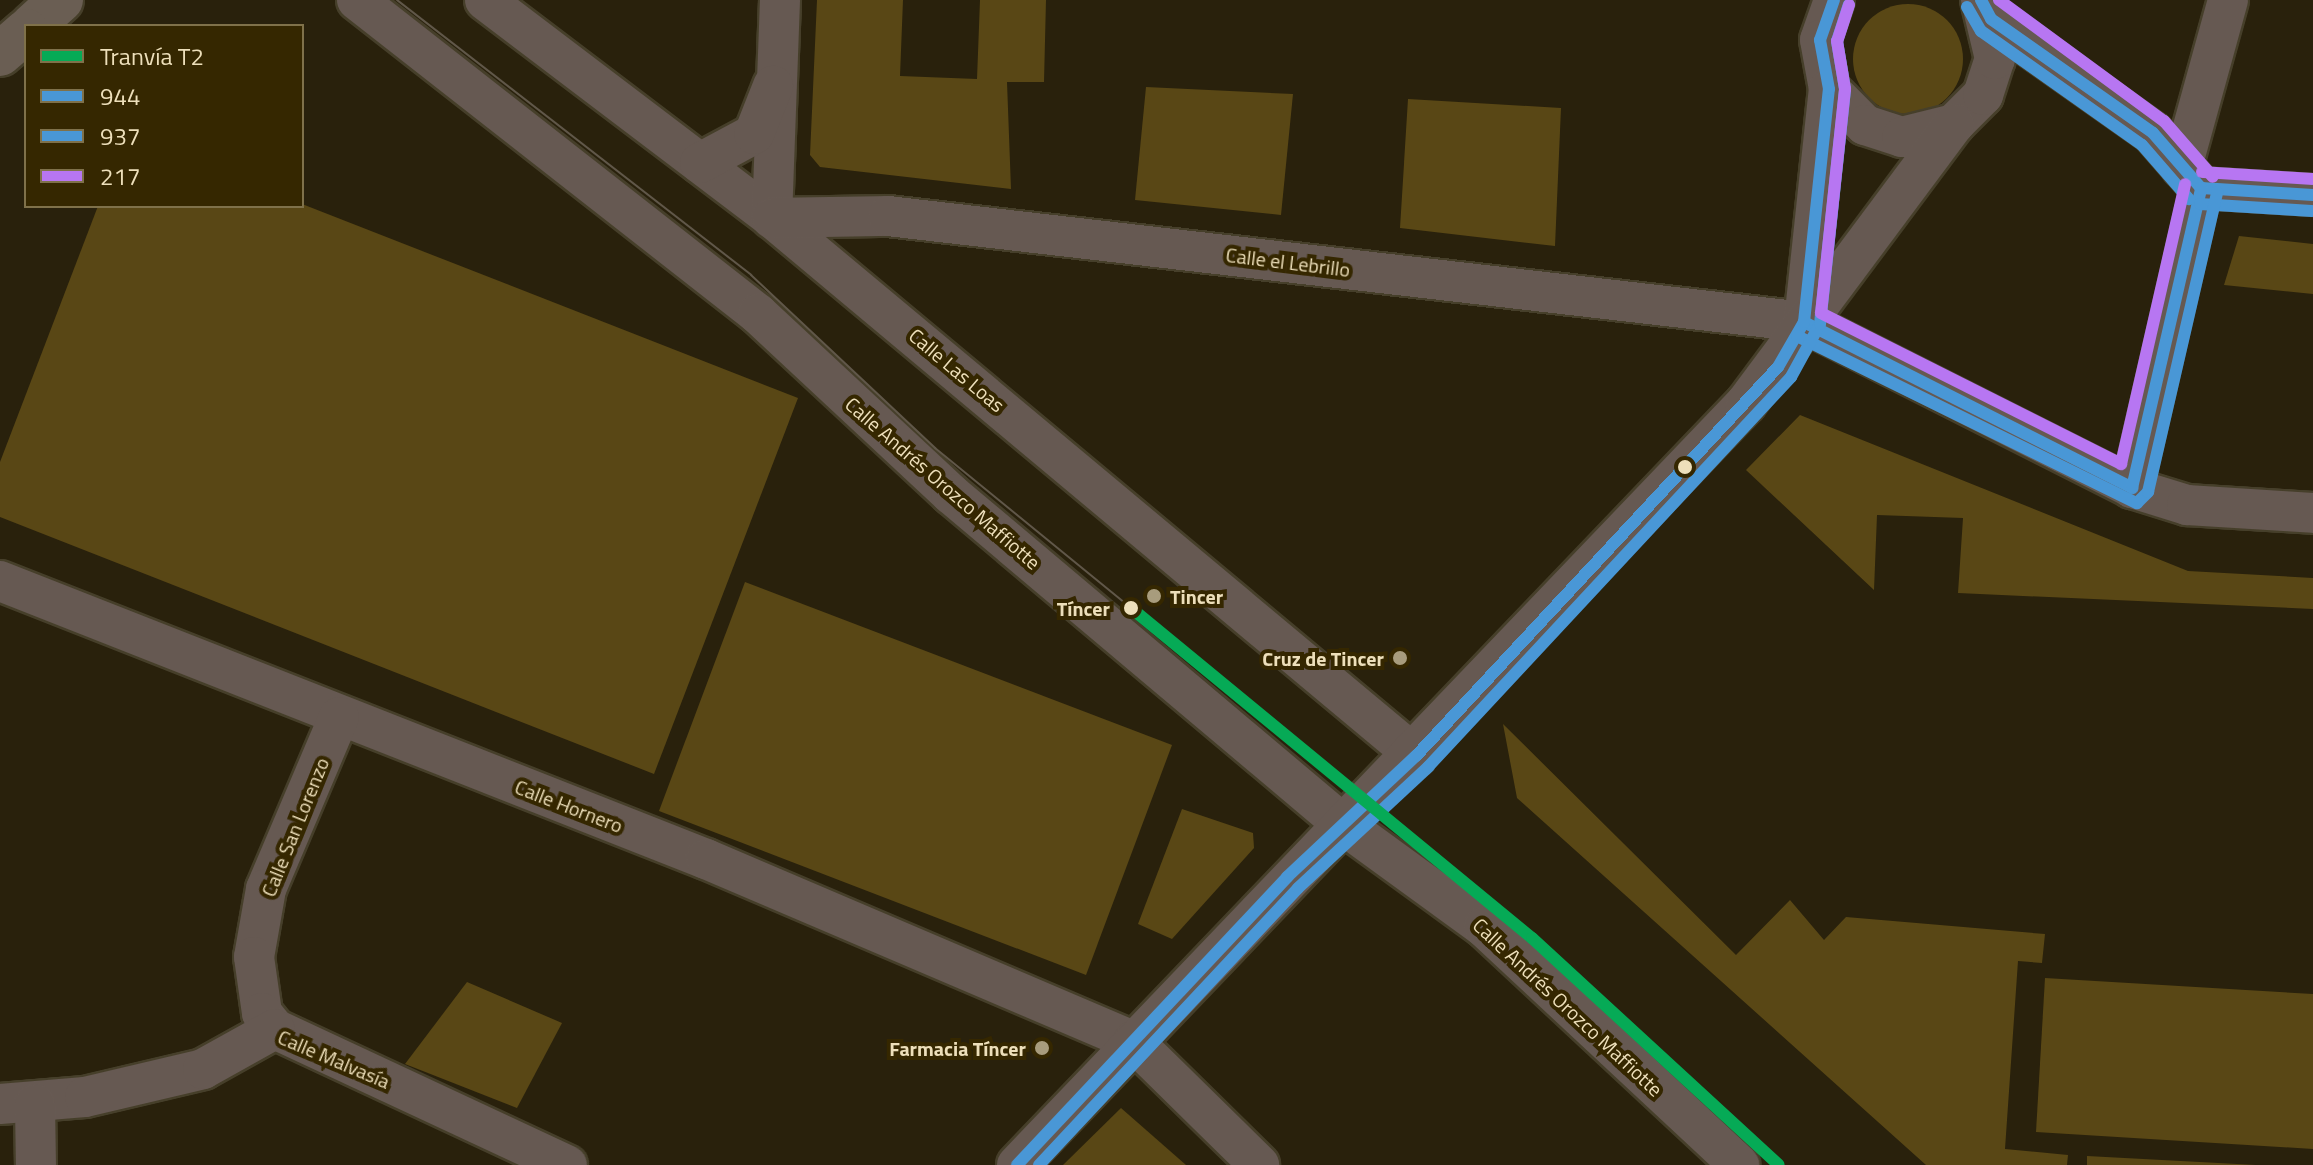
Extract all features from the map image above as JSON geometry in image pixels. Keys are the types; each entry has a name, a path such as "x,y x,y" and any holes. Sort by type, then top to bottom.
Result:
{"highway":[{"path":"34,24 61,0"},
{"path":"0,54 24,33"}],"street":[{"name":"Calle Andrés Orozco Maffiotte","path":"357,0 758,314 895,445 1344,825 1484,927 1739,1165"},
{"name":"Calle Las Loas","path":"485,0 772,218 1416,756"},
{"path":"772,218 780,0"},
{"path":"1804,322 1829,89 1820,40 1834,0"},
{"path":"2132,488 2228,0"},
{"path":"1986,10 2153,133 2192,178 2313,195"},
{"path":"1017,1165 1133,1041 1344,825 1416,756 1746,403 1954,124 1983,95 1995,59 1986,10"},
{"path":"700,163 754,134 779,71"},
{"path":"1829,89 1865,125 1902,137 1954,124"},
{"name":"Calle el Lebrillo","path":"772,218 888,216 1804,322"},
{"path":"1804,322 2132,488 2187,505 2313,513"},
{"name":"Calle Hornero","path":"0,581 706,859 1133,1041"},
{"name":"Calle San Lorenzo","path":"275,1029 262,1013 254,957 266,889 339,717"},
{"name":"Calle Malvasía","path":"18,1104 203,1069 275,1029 567,1165"},
{"path":"1133,1041 1259,1165"},
{"path":"18,1104 36,1165"}],"shaded area":[{"path":"817,0 903,0 900,76 977,79 980,0 1046,0 1044,82 1007,82 1011,189 820,167 810,155"},
{"path":"1908,4 1929,8 1947,20 1959,38 1963,59 1959,80 1947,98 1929,110 1908,114 1887,110 1869,98 1857,80 1853,59 1857,38 1869,20 1887,8"},
{"path":"1146,87 1293,94 1281,215 1135,200"},
{"path":"1408,99 1561,108 1555,246 1400,228"},
{"path":"304,205 798,398 654,774 0,517 0,462 97,208 304,208"},
{"path":"2239,236 2313,244 2313,294 2224,285"},
{"path":"1800,415 2188,571 2313,578 2313,609 1958,593 1963,518 1877,515 1874,590 1746,470"},
{"path":"745,582 1172,745 1086,975 659,811"},
{"path":"1503,724 1736,955 1790,900 1824,940 1846,917 2045,934 2042,963 2018,961 2005,1149 2068,1155 2067,1165 1926,1165 1517,798"},
{"path":"1182,809 1253,833 1254,848 1172,939 1138,924"},
{"path":"2045,978 2313,994 2313,1149 2036,1132"},
{"path":"467,982 562,1023 517,1108 405,1064"},
{"path":"1121,1108 1186,1165 1063,1165"},
{"path":"2087,1156 2256,1165 2087,1165"}],"tram line":[{"path":"397,0 751,275 935,448 1131,608"},
{"name":"T2","path":"1131,608 1532,938 1779,1165"}],"transit line":[{"name":"944","path":"1017,1165 1287,877 1416,756 1778,367 1804,322 1829,89 1820,40 1834,0"},
{"name":"944","path":"1981,0 1991,19 2153,133 2201,188"},
{"name":"217","path":"1999,0 2164,121 2213,177"},
{"name":"937","path":"1039,1165 1298,888 1428,767 1791,377 1820,324 1845,89 1837,41 1849,5"},
{"name":"217","path":"1849,5 1837,41 1845,89 1821,313 2121,464 2185,184"},
{"name":"937","path":"1967,7 1981,31 2142,145 2189,199"},
{"name":"217","path":"2202,172 2313,179"},
{"name":"944","path":"2201,188 2313,195"},
{"name":"944","path":"2132,488 2201,188"},
{"name":"937","path":"1797,336 2137,503 2148,492 2217,192"},
{"name":"937","path":"2200,204 2312,211"},
{"name":"944","path":"1804,322 2132,488"}],"place":[{"name":"Tincer","path":"1154,596"},
{"name":"Tíncer","path":"1131,608"},
{"name":"Cruz de Tincer","path":"1400,658"},
{"name":"Farmacia Tíncer","path":"1042,1048"}]}
